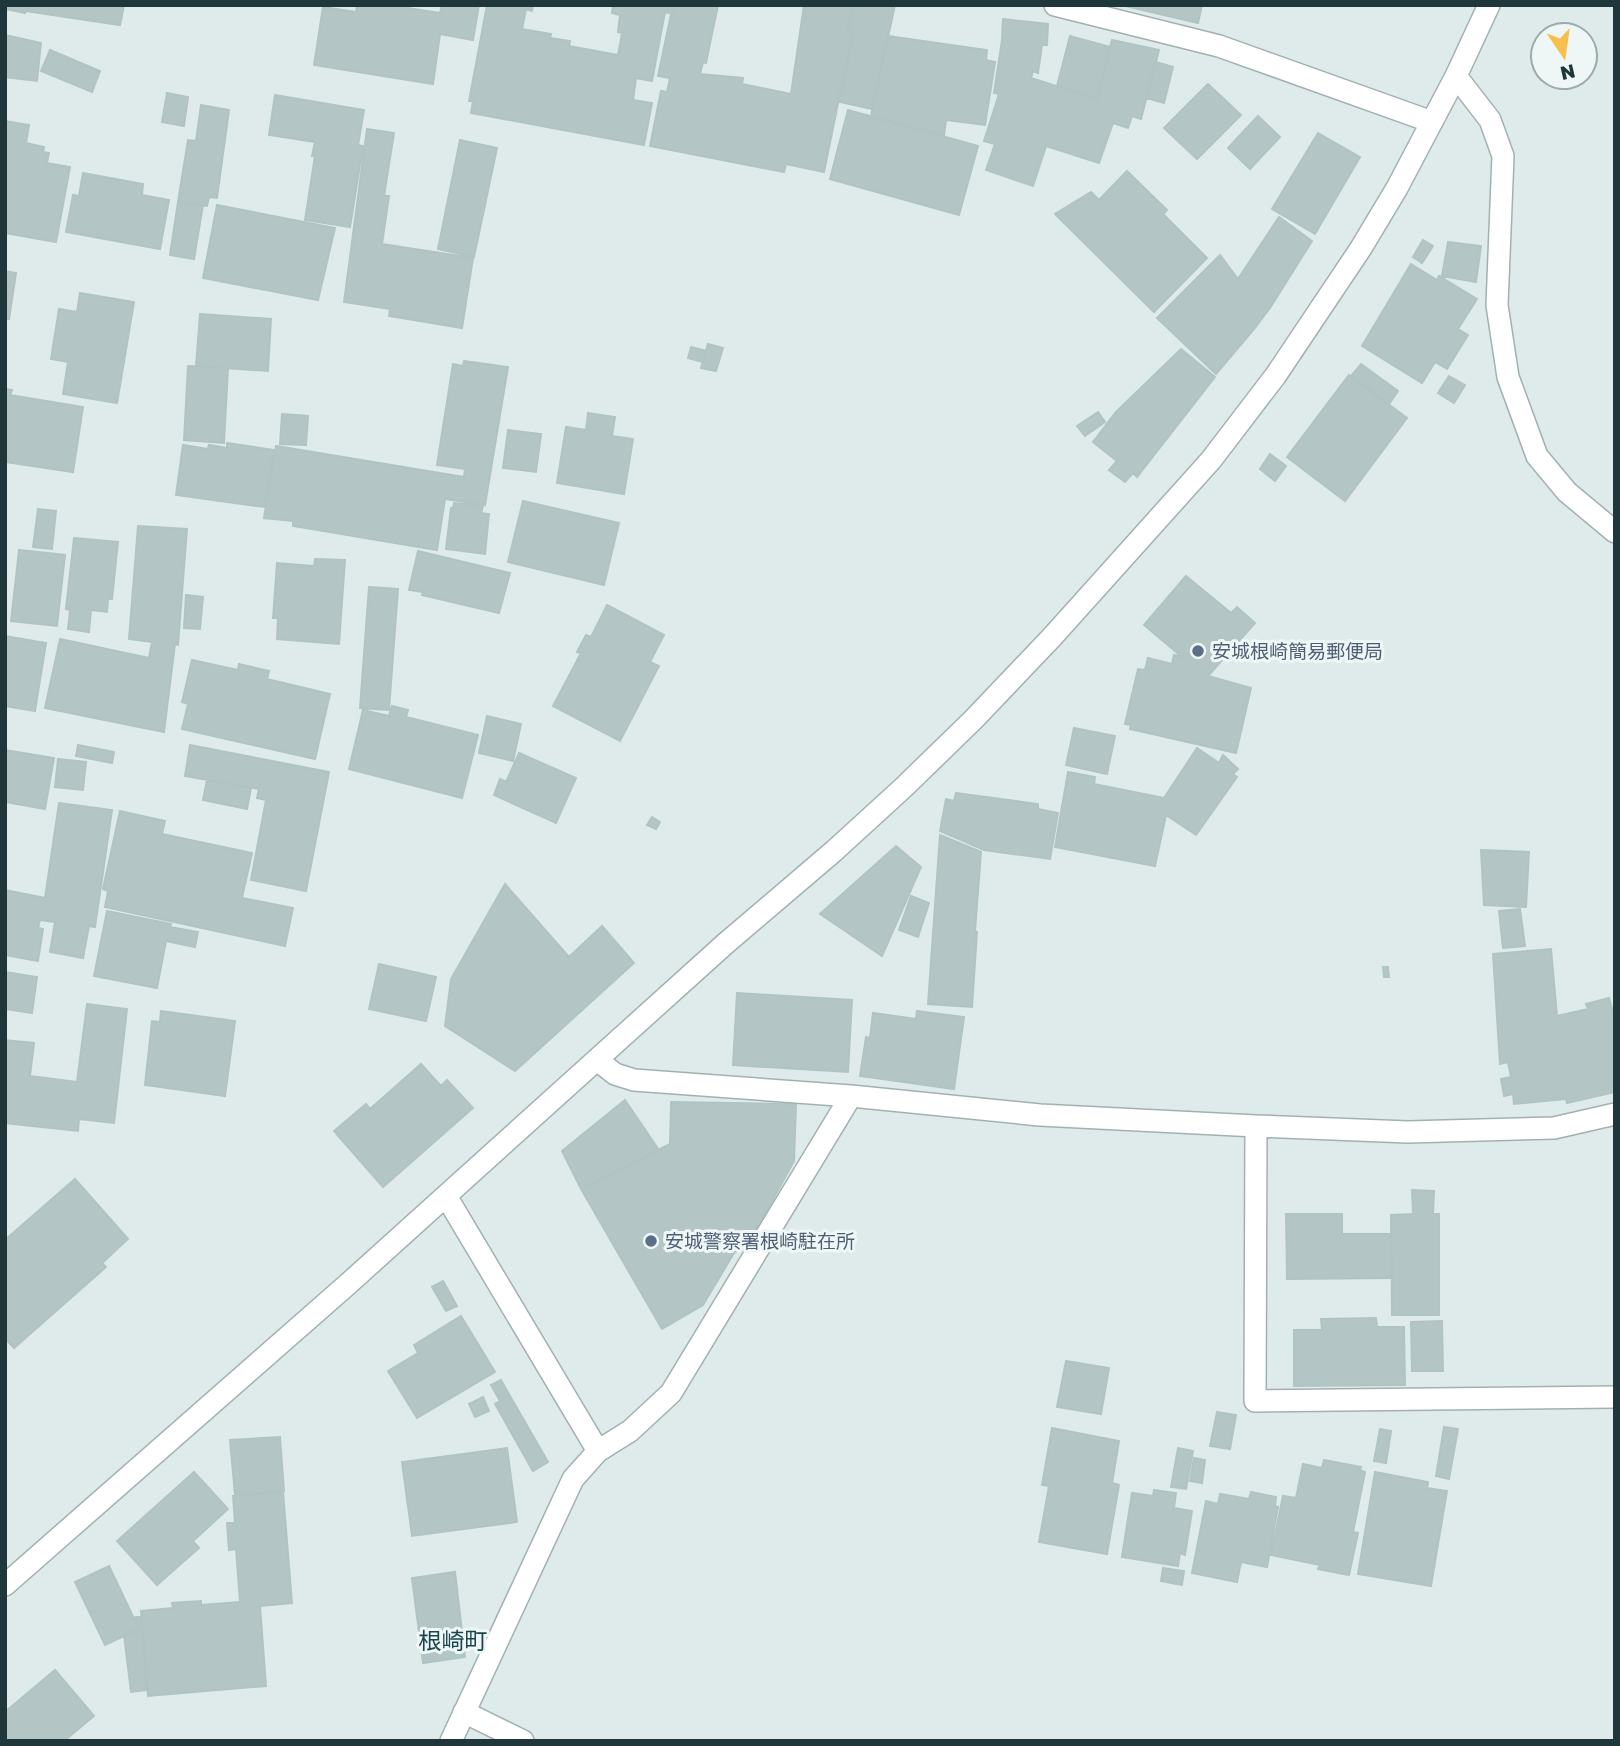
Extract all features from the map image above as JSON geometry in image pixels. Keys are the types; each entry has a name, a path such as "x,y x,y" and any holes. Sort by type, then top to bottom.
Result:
{"street":[{"path":"1055,5 1219,46 1432,122"},
{"path":"5,1585 834,850 975,719 1212,460 1276,375 1362,248 1432,122 1489,5"},
{"path":"1456,76 1490,120 1503,156 1497,305 1508,377 1537,457 1567,492 1615,532"},
{"path":"597,1060 615,1074 634,1080 851,1096 1040,1115 1408,1132 1554,1128 1615,1114"},
{"path":"451,1741 573,1479 598,1451 629,1431 671,1393 851,1096"},
{"path":"1256,1126 1255,1401 1615,1397"},
{"path":"446,1196 598,1451"},
{"path":"464,1712 523,1741"}],"building":[{"path":"5,5 124,5 120,25 26,11 25,13 5,9"},
{"path":"357,5 388,5 440,13 442,5 479,5 473,40 440,34 433,84 314,65 323,7 356,12"},
{"path":"487,5 533,5 532,11 526,9 522,29 551,34 550,38 570,41 569,46 618,55 622,33 618,32 620,15 612,13 613,5 671,5 669,13 665,12 652,81 636,78 633,100 652,103 644,145 471,113 473,101 469,101"},
{"path":"673,5 718,5 706,63 703,62 700,74 743,78 742,84 791,94 804,5 852,5 847,29 853,30 824,172 786,164 784,172 650,146 661,91 667,92 670,78 658,76"},
{"path":"854,5 895,5 872,109 840,102 854,28 849,28"},
{"path":"1121,5 1202,5 1198,23"},
{"path":"1003,19 1048,24 1047,45 1042,45 1038,73 1033,71 1031,78 1097,99 1112,40 1159,50 1141,119 1132,116 1128,128 1113,123 1099,163 1046,146 1033,186 986,170 995,144 984,141 999,94 994,93"},
{"path":"5,35 41,43 37,81 5,77"},
{"path":"888,36 987,50 986,60 995,62 985,125 946,120 944,136 871,116"},
{"path":"1070,36 1110,47 1097,99 1057,86"},
{"path":"50,50 100,71 92,92 41,71"},
{"path":"1156,62 1173,67 1164,103 1147,98"},
{"path":"1208,84 1241,115 1197,159 1164,128"},
{"path":"167,93 188,97 184,126 162,122"},
{"path":"275,95 364,110 358,145 363,146 350,227 305,220 315,142 269,135"},
{"path":"201,105 229,110 217,198 209,197 207,206 178,202 188,140 196,141"},
{"path":"848,110 978,146 959,215 830,179"},
{"path":"1258,116 1280,137 1250,169 1228,148"},
{"path":"5,121 29,125 26,143 44,147 43,152 49,153 47,163 70,167 56,242 5,233"},
{"path":"367,129 394,133 384,196 389,196 382,244 473,258 462,328 389,316 390,309 344,302"},
{"path":"1318,133 1360,157 1315,234 1272,209"},
{"path":"460,140 497,148 474,257 438,249"},
{"path":"1127,171 1167,210 1163,214 1207,258 1154,312 1055,214 1091,192 1099,200"},
{"path":"83,173 143,184 142,195 169,200 160,249 66,232 73,195 79,196"},
{"path":"178,202 203,205 194,259 170,255"},
{"path":"217,205 335,228 318,300 203,278"},
{"path":"1279,217 1312,241 1270,308 1216,374 1157,318 1220,255 1238,279"},
{"path":"1423,240 1433,246 1422,263 1413,257"},
{"path":"1448,242 1481,246 1476,282 1442,276"},
{"path":"1411,264 1437,280 1439,276 1477,299 1458,329 1468,335 1447,369 1435,362 1422,383 1362,346"},
{"path":"5,271 16,273 9,319 5,319"},
{"path":"80,293 134,302 117,403 63,394 68,362 51,359 59,309 77,312"},
{"path":"200,314 271,319 268,371 196,366"},
{"path":"708,344 723,348 716,371 701,368"},
{"path":"691,347 706,351 703,362 688,358"},
{"path":"1181,349 1215,377 1137,477 1133,473 1125,482 1109,470 1117,461 1093,442 1116,412"},
{"path":"464,361 508,367 485,505 445,499 437,550 293,526 293,521 264,518 276,446 464,477 465,469 437,465 453,364 463,366"},
{"path":"1361,364 1398,391 1389,404 1351,376"},
{"path":"188,366 228,368 224,443 184,440"},
{"path":"1349,375 1407,418 1345,501 1287,457"},
{"path":"1449,376 1465,385 1454,403 1438,393"},
{"path":"5,389 12,390 10,395 83,407 73,472 5,462"},
{"path":"1098,412 1105,422 1085,436 1077,426"},
{"path":"588,413 615,417 612,436 633,439 624,494 557,483 566,427 586,430"},
{"path":"282,414 308,416 306,445 280,444"},
{"path":"508,430 541,434 536,472 503,468"},
{"path":"227,443 274,450 264,507 176,495 183,445 208,449 209,445 227,448"},
{"path":"1270,454 1286,466 1275,481 1260,469"},
{"path":"523,501 619,523 604,585 508,562"},
{"path":"454,503 483,506 481,513 489,514 485,554 446,549"},
{"path":"38,509 56,511 52,549 33,547"},
{"path":"138,526 187,529 178,645 175,644 164,732 45,708 60,639 149,658 152,642 129,639"},
{"path":"74,538 118,542 112,599 108,599 107,612 91,610 89,632 68,629 70,610 66,609"},
{"path":"19,550 65,555 57,626 11,621"},
{"path":"418,551 510,573 499,613 409,590"},
{"path":"315,559 345,560 339,644 277,639 278,618 273,618 277,563 314,566"},
{"path":"1186,576 1231,613 1237,607 1255,623 1208,676 1251,688 1236,753 1130,729 1131,725 1125,724 1138,669 1145,670 1148,658 1172,664 1174,655 1182,657 1144,625"},
{"path":"369,587 398,589 389,710 360,708"},
{"path":"186,595 203,597 200,629 184,628"},
{"path":"607,605 664,635 650,662 659,666 620,741 553,706 581,653 577,652 586,635 591,637"},
{"path":"5,636 46,643 35,711 5,706"},
{"path":"192,660 238,670 239,664 269,671 267,679 330,694 315,759 182,729 188,704 182,702"},
{"path":"392,706 408,710 406,717 478,735 462,798 349,769 363,710 389,716"},
{"path":"487,716 521,724 513,761 479,753"},
{"path":"1074,728 1115,736 1107,774 1066,765"},
{"path":"78,745 114,752 112,763 76,756"},
{"path":"190,745 329,772 306,891 251,880 266,800 257,798 259,789 185,776"},
{"path":"1197,748 1219,763 1223,755 1238,769 1233,774 1237,777 1196,835 1166,815 1155,866 1055,847 1068,772 1095,777 1094,784 1164,798"},
{"path":"5,750 54,758 45,809 5,802"},
{"path":"519,753 576,778 556,823 494,795 500,779 506,782"},
{"path":"58,759 86,762 83,790 55,787"},
{"path":"207,780 251,788 247,809 203,800"},
{"path":"956,793 1038,804 1038,809 1058,813 1050,859 984,850 940,831 946,799 954,801"},
{"path":"59,803 112,810 95,927 89,926 83,958 50,952 55,922 40,920 38,928 43,929 38,961 5,955 5,890 45,898"},
{"path":"120,811 165,821 162,834 252,853 242,898 293,908 285,946 105,907 108,891 103,889"},
{"path":"652,817 660,822 656,829 647,825"},
{"path":"940,835 981,852 972,1007 928,1004"},
{"path":"896,846 921,867 882,956 820,914"},
{"path":"1481,850 1529,852 1526,907 1484,905"},
{"path":"505,884 569,957 602,926 634,963 515,1071 445,1026 451,979"},
{"path":"911,896 929,903 918,937 899,930"},
{"path":"1520,909 1525,946 1503,948 1499,911"},
{"path":"107,911 198,932 195,947 166,941 157,988 94,976"},
{"path":"1551,949 1557,1016 1588,1009 1586,1004 1609,998 1612,1009 1615,1008 1615,1092 1567,1103 1566,1099 1514,1104 1513,1094 1504,1096 1501,1079 1511,1077 1508,1062 1500,1064 1493,954"},
{"path":"379,964 436,977 426,1021 369,1009"},
{"path":"1383,967 1388,967 1389,977 1384,977"},
{"path":"5,972 37,977 32,1013 5,1009"},
{"path":"737,993 852,1000 848,1072 733,1065"},
{"path":"87,1004 127,1009 114,1123 79,1119 78,1131 5,1123 5,1040 34,1043 30,1076 77,1082"},
{"path":"161,1011 235,1021 225,1096 145,1085 152,1021 160,1022"},
{"path":"917,1011 964,1017 954,1089 860,1076 866,1037 870,1038 873,1013 916,1019"},
{"path":"421,1064 441,1086 447,1080 473,1108 383,1187 334,1131 366,1104 370,1109"},
{"path":"625,1100 659,1150 581,1189 562,1151"},
{"path":"671,1102 796,1104 794,1161 749,1243 734,1253 703,1305 662,1329 581,1189 670,1144"},
{"path":"75,1179 128,1239 102,1263 106,1267 14,1348 5,1338 5,1240"},
{"path":"1412,1190 1434,1191 1433,1214 1439,1214 1439,1315 1392,1315 1391,1215 1413,1214"},
{"path":"1286,1214 1342,1214 1342,1234 1391,1234 1392,1278 1287,1279"},
{"path":"443,1281 457,1306 446,1311 432,1287"},
{"path":"461,1316 495,1372 417,1418 388,1371 418,1353 414,1345"},
{"path":"1376,1318 1377,1327 1404,1327 1405,1385 1294,1386 1294,1330 1322,1330 1321,1319"},
{"path":"1442,1321 1443,1371 1412,1371 1411,1322"},
{"path":"1066,1361 1109,1368 1101,1414 1057,1407"},
{"path":"501,1380 510,1396 500,1401 491,1385"},
{"path":"510,1396 548,1462 533,1471 495,1404"},
{"path":"483,1397 489,1411 475,1417 469,1404"},
{"path":"1217,1412 1236,1415 1230,1449 1210,1446"},
{"path":"1444,1427 1458,1429 1449,1479 1436,1476"},
{"path":"1052,1428 1119,1441 1112,1483 1119,1485 1107,1554 1039,1542 1049,1486 1042,1485"},
{"path":"1380,1429 1391,1431 1386,1463 1374,1461"},
{"path":"280,1437 284,1491 235,1495 230,1440"},
{"path":"507,1448 517,1522 412,1536 402,1462"},
{"path":"1178,1448 1193,1451 1186,1489 1171,1487"},
{"path":"1194,1458 1205,1460 1202,1483 1190,1481"},
{"path":"1324,1460 1361,1467 1360,1470 1365,1472 1353,1532 1358,1533 1349,1575 1318,1569 1320,1565 1271,1555 1283,1496 1296,1498 1303,1464 1322,1468"},
{"path":"194,1472 228,1509 193,1541 199,1548 157,1585 117,1541"},
{"path":"1375,1472 1428,1482 1427,1488 1447,1491 1431,1586 1358,1574"},
{"path":"1154,1490 1176,1493 1174,1508 1192,1511 1185,1555 1180,1553 1178,1566 1122,1557 1132,1493 1153,1496"},
{"path":"283,1492 292,1603 260,1606 266,1686 148,1696 141,1611 173,1608 172,1603 201,1601 201,1605 240,1602 236,1549 229,1550 227,1523 235,1523 233,1496"},
{"path":"1251,1492 1276,1497 1275,1506 1278,1507 1267,1567 1241,1562 1237,1582 1192,1573 1206,1501 1218,1504 1220,1494 1249,1499"},
{"path":"109,1566 139,1629 105,1645 75,1582"},
{"path":"1163,1568 1184,1571 1182,1585 1161,1581"},
{"path":"455,1572 465,1657 423,1663 412,1578"},
{"path":"141,1616 147,1690 131,1692 124,1635 139,1629 133,1618"},
{"path":"55,1670 94,1716 64,1741 5,1741 5,1712"}],"place":[{"name":"安城根崎簡易郵便局","path":"1198,651"},
{"name":"安城警察署根崎駐在所","path":"651,1241"}],"district":[{"name":"根崎町","path":"453,1641"}]}
